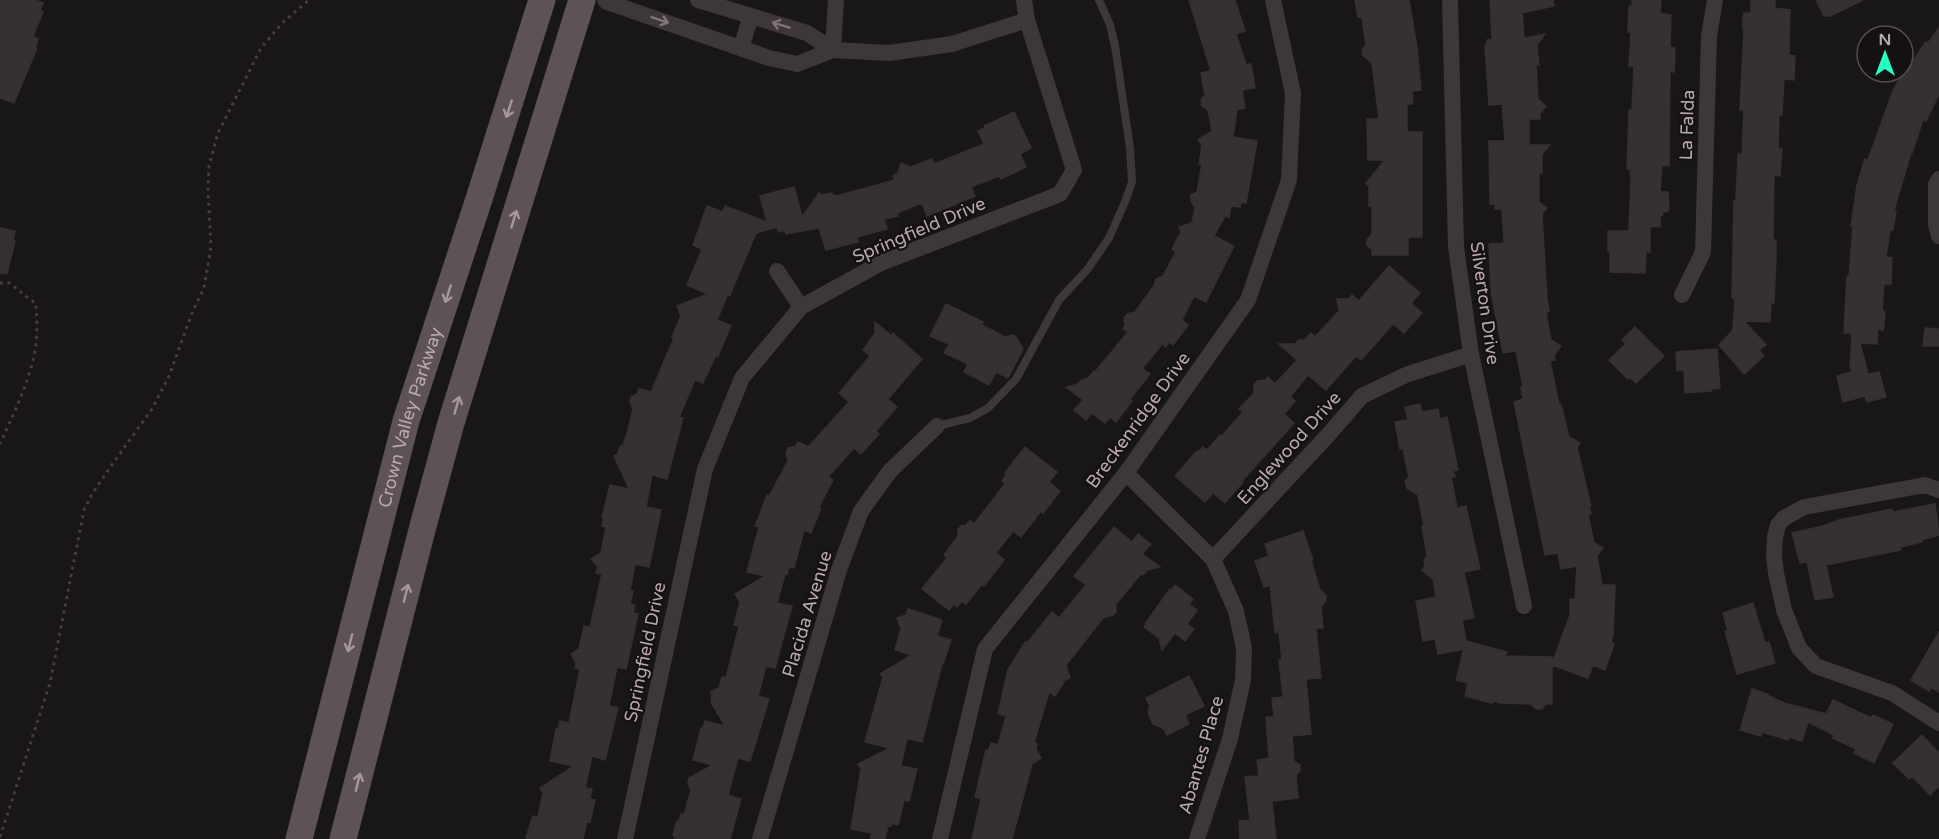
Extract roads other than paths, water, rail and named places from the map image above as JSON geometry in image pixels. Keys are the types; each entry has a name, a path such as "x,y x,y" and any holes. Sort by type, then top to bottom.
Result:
{"main road":[{"name":"Crown Valley Parkway","path":"299,839 406,421 542,0"},
{"path":"526,53 544,45 562,0"},
{"path":"344,839 448,435 582,0"}],"street":[{"path":"605,0 769,58 797,64 833,50 889,53 952,44 1027,20"},
{"path":"698,0 807,33 833,50"},
{"path":"833,50 836,0"},
{"name":"Springfield Drive","path":"625,839 705,469 742,378 801,307 881,263 1060,194 1074,170 1027,20 1024,0"},
{"name":"Breckenridge Drive","path":"940,839 985,649 1126,472 1248,300 1289,180 1293,93 1274,0"},
{"name":"Silverton Drive","path":"1450,0 1456,247 1471,354 1524,606"},
{"name":"La Falda","path":"1682,295 1702,252 1709,36 1714,0"},
{"path":"741,48 751,16"},
{"path":"1939,179 1936,184 1936,225 1939,236"},
{"path":"777,271 801,307"},
{"name":"Englewood Drive","path":"1213,559 1362,396 1408,374 1471,354"},
{"name":"Placida Avenue","path":"760,839 839,570 861,511 890,471 937,426"},
{"name":"Abantes Place","path":"1126,472 1213,559 1236,611 1244,648 1243,680 1230,739 1197,839"},
{"path":"1939,490 1925,485 1804,507 1784,518 1778,525 1775,537 1776,573 1784,610 1799,648 1816,666 1892,693 1939,723"}],"lane":[{"path":"937,426 970,418 988,408 1016,379 1059,300 1087,270 1109,238 1125,202 1132,182 1130,148 1115,46 1110,25 1099,0"}]}
